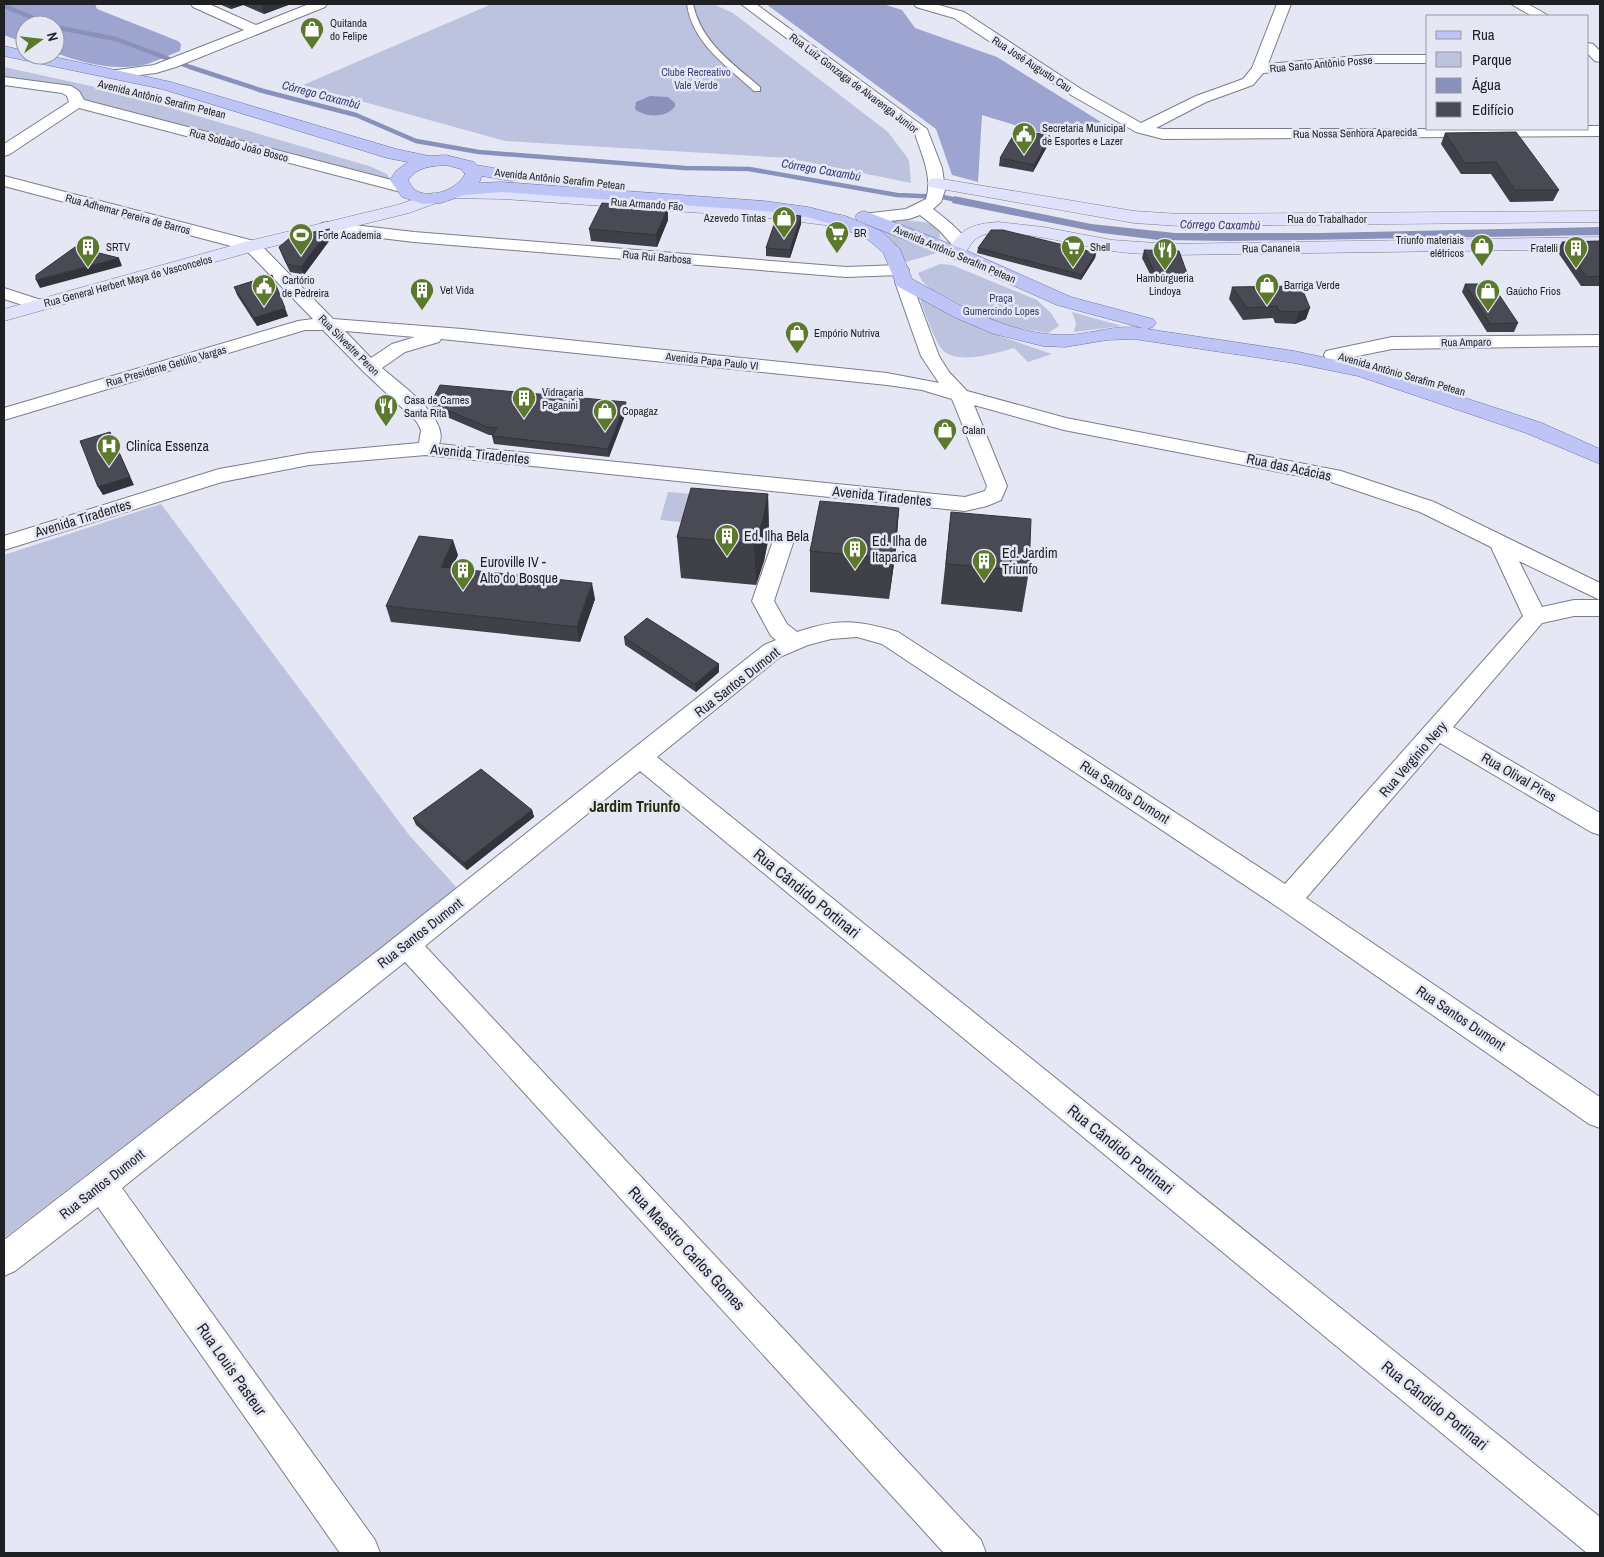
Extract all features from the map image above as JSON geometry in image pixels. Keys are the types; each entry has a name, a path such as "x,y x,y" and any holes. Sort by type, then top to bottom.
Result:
{"main road":[{"name":"Avenida Antônio Serafim Petean","path":"4,51 165,84 393,154 427,161 456,161 471,168 501,175 813,204 869,218 958,248 1064,301 1128,320 1366,362 1432,380 1537,415 1600,442"},
{"name":"Avenida Antônio Serafim Petean","path":"4,62 182,101 328,144 402,190"},
{"path":"402,190 415,166 427,161"},
{"path":"458,192 473,179 474,174 471,168"},
{"name":"Avenida Antônio Serafim Petean","path":"433,198 458,192 501,187 764,206 808,212 874,235 911,269"},
{"path":"958,248 911,269 968,317 1006,333 1036,339 1070,341 1072,329 1064,301"},
{"name":"Avenida Antônio Serafim Petean","path":"1070,341 1108,334 1134,333 1294,357 1363,371 1534,428 1600,457"}],"street":[{"path":"198,4 256,30"},
{"path":"115,74 156,69 172,64 320,4"},
{"name":"Rua Luiz Gonzaga de Alvarenga Junior","path":"748,4 922,132 934,168 932,196"},
{"name":"Rua José Augusto Cau","path":"921,4 948,8 1076,92 1141,129"},
{"path":"1259,69 1284,4"},
{"path":"1518,4 1540,15"},
{"path":"1589,47 1600,58"},
{"name":"Rua Santo Antônio Posse","path":"1141,129 1201,99 1248,82 1259,69 1369,59 1426,59"},
{"path":"165,84 161,74 172,64"},
{"path":"4,81 66,89 74,94 77,103 4,151"},
{"name":"Rua Soldado João Bosco","path":"77,103 402,190"},
{"name":"Rua Nossa Senhora Aparecida","path":"1141,129 1163,134 1187,135 1600,131"},
{"path":"4,140 20,141"},
{"name":"Rua Adhemar Pereira de Barros","path":"4,181 252,246"},
{"path":"402,190 407,225 414,237"},
{"path":"337,225 402,190 433,198"},
{"path":"869,218 909,214 932,196 945,226 958,248"},
{"name":"Rua do Trabalhador","path":"932,196 1180,220 1600,217"},
{"name":"Rua General Herbert Maya de Vasconcelos","path":"4,315 252,246 337,225"},
{"name":"Rua Rui Barbosa","path":"337,225 414,237 846,272 911,269"},
{"name":"Rua Cananeia","path":"958,248 977,230 997,228 1034,231 1123,247 1192,249 1600,243"},
{"name":"Rua Silvestre Peron","path":"252,246 371,368 426,419 432,430 431,440 426,449"},
{"path":"911,269 930,356 942,375 960,395"},
{"path":"4,293 38,305"},
{"name":"Avenida Papa Paulo VI","path":"328,324 462,335 887,379 924,385 960,395"},
{"name":"Rua Presidente Getúlio Vargas","path":"4,414 304,325 328,324"},
{"name":"Avenida Papa Paulo VI","path":"371,368 386,354 404,344 462,335"},
{"name":"Rua Amparo","path":"1333,355 1392,343 1600,340"},
{"path":"887,379 917,368 930,356"},
{"name":"Avenida Tiradentes","path":"4,543 219,476 309,459 426,449 965,504 980,501 994,495 997,486 960,395"},
{"name":"Rua das Acácias","path":"960,395 1064,424 1334,476 1427,507 1600,592"},
{"path":"4,399 24,404 37,404"},
{"path":"1499,542 1536,618 1574,608 1600,608"},
{"path":"782,543 763,601 779,630 793,641"},
{"name":"Rua Verginio Nery","path":"1288,900 1536,618"},
{"name":"Rua Santos Dumont","path":"4,1260 641,758 772,651 793,641 828,632 852,629 890,638 1288,900 1600,1114"},
{"name":"Rua Olival Pires","path":"1438,730 1600,825"},
{"name":"Rua Cândido Portinari","path":"641,758 1600,1540"},
{"name":"Rua Maestro Carlos Gomes","path":"406,944 968,1553"},
{"name":"Rua Louis Pasteur","path":"101,1185 362,1553"}],"lane":[{"path":"690,4 691,14 699,32 720,56 757,89"}],"green space":[{"name":"Clube Recreativo Vale Verde","path":"492,4 713,4 733,13 888,132 909,160 911,183 788,158 505,141 303,85"},
{"path":"4,67 109,90 369,166 387,174 392,182 86,102 79,92 55,83 4,78"},
{"path":"888,220 928,223 935,226 939,231 940,238 930,238"},
{"path":"879,229 937,253 906,262 892,241"},
{"name":"Praça Gumercindo Lopes","path":"940,264 952,265 1037,300 1051,313 1059,326 1048,333 1009,327 929,288 922,281 918,273"},
{"name":"Praça Gumercindo Lopes","path":"921,297 985,331 1052,354 1028,362 1014,348 969,357 960,357 945,352 931,329 921,303"},
{"path":"1072,312 1122,326 1074,332 1076,323"},
{"path":"668,492 752,499 745,528 660,520"},
{"path":"161,504 409,835 458,889 4,1238 4,555"}],"shaded area":[{"path":"4,4 95,4 97,9 178,41 181,44 180,51 148,64 121,67 99,65 65,56 65,15 15,15 15,39 4,35"},
{"path":"766,4 883,4 902,10 915,28 997,57 1101,122 1041,133 982,115 978,182 952,175 936,129"}],"water":[{"path":"650,96 668,97 675,103 675,106 672,110 662,115 644,114 635,109 636,102"},
{"path":"954,196 1091,224 1175,233 1321,233 1600,227 1600,235 1232,241 1159,240 1102,233 952,203"}],"building":[{"name":"Secretaria Municipal de Esportes e Lazer","path":"1017,129 1050,136 1034,165 1000,158"},
{"path":"1516,132 1559,190 1515,190 1496,162 1465,163 1445,133"},
{"path":"602,203 668,208 656,235 589,229"},
{"name":"Azevedo Tintas","path":"778,213 801,216 790,250 766,248"},
{"path":"330,229 301,267 287,264 279,247 292,236"},
{"path":"991,230 1003,230 1096,253 1082,275 978,248"},
{"path":"1600,241 1600,276 1586,277 1562,242"},
{"path":"75,247 119,258 36,280 36,275"},
{"path":"1144,250 1179,251 1188,276 1156,276"},
{"name":"Cartório de Pedreira","path":"272,275 285,308 254,318 234,287"},
{"path":"1465,284 1492,284 1518,323 1490,324"},
{"path":"1301,286 1310,308 1299,312 1279,311 1277,306 1247,308 1232,287"},
{"path":"440,385 626,402 608,449 492,436 497,428 487,427 431,403"},
{"name":"Cliníca Essenza","path":"110,432 130,477 98,487 80,441"},
{"path":"691,488 768,494 763,520 754,544 677,537"},
{"path":"820,501 899,508 892,559 810,551"},
{"path":"951,512 1031,519 1029,571 946,564"},
{"name":"Euroville IV - Alto do Bosque","path":"419,536 453,540 441,567 592,583 577,627 386,606"},
{"path":"647,618 719,664 695,684 624,637"},
{"path":"481,769 532,810 464,863 413,818"}],"waterway":[{"name":"Córrego Caxambú","path":"4,6 26,15"},
{"name":"Córrego Caxambú","path":"65,29 116,39 190,67 263,91 356,115 416,141 479,152 685,168 749,169 897,195 943,197 961,201"}],"place":[{"name":"Quitanda do Felipe","path":"312,50"},
{"name":"Secretaria Municipal de Esportes e Lazer","path":"1024,155"},
{"name":"Azevedo Tintas","path":"784,239"},
{"name":"BR","path":"837,254"},
{"name":"Forte Academia","path":"301,256"},
{"name":"Triunfo materiais elétricos","path":"1482,267"},
{"name":"SRTV","path":"88,268"},
{"name":"Shell","path":"1073,268"},
{"name":"Fratelli","path":"1576,269"},
{"name":"Hambúrgueria Lindoya","path":"1165,271"},
{"name":"Barriga Verde","path":"1267,306"},
{"name":"Cartório de Pedreira","path":"264,307"},
{"name":"Vet Vida","path":"422,311"},
{"name":"Gaúcho Frios","path":"1488,312"},
{"name":"Empório Nutriva","path":"797,354"},
{"name":"Vidraçaria Paganini","path":"524,419"},
{"name":"Casa de Carnes Santa Rita","path":"386,427"},
{"name":"Copagaz","path":"605,432"},
{"name":"Calan","path":"945,451"},
{"name":"Cliníca Essenza","path":"109,467"},
{"name":"Ed. Ilha Bela","path":"727,557"},
{"name":"Ed. Ilha de Itaparica","path":"855,570"},
{"name":"Ed. Jardim Triunfo","path":"984,582"},
{"name":"Euroville IV - Alto do Bosque","path":"463,591"}],"district":[{"name":"Jardim Triunfo","path":"635,806"}]}
